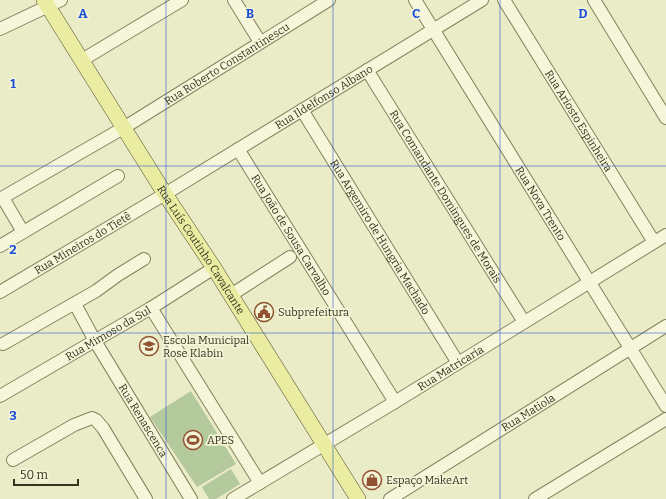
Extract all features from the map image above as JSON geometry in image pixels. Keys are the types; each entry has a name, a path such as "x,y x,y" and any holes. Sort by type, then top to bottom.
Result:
{"main road":[{"name":"Rua Luís Coutinho Cavalcante","path":"51,2 82,60 358,499"}],"street":[{"path":"82,60 182,0"},
{"path":"234,0 260,42"},
{"name":"Rua Nova Trento","path":"415,0 666,406"},
{"name":"Rua Ildelfonso Albano","path":"165,194 482,0"},
{"name":"Rua Ariosto Espinheira","path":"504,0 654,242"},
{"path":"594,0 666,118"},
{"name":"Rua Roberto Constantinescu","path":"1,198 125,127 326,1"},
{"path":"0,29 51,2"},
{"name":"Rua Comandante Domingues de Morais","path":"367,70 524,322"},
{"name":"Rua Argemiro de Hungria Machado","path":"302,110 458,362"},
{"name":"Rua João de Sousa Carvalho","path":"238,149 395,402"},
{"path":"0,246 118,176"},
{"name":"Rua Mineiros do Tietê","path":"0,292 165,194"},
{"path":"1,198 23,232"},
{"name":"Rua Matricaria","path":"233,499 395,402 666,235"},
{"path":"231,295 290,257"},
{"path":"4,344 76,304 144,259"},
{"name":"Rua Mimoso da Sul","path":"0,396 151,308 214,268"},
{"name":"Rua Renascenca","path":"76,304 95,341 191,499"},
{"path":"151,308 260,483"},
{"name":"Rua Matiola","path":"390,499 666,326"},
{"path":"13,460 74,425 92,418 104,428 146,499"},
{"path":"535,499 666,419"}],"green space":[{"name":"APES","path":"191,391 236,464 197,487 150,417"},
{"path":"231,469 240,484 216,499 209,499 202,487"}],"place":[{"name":"Subprefeitura","path":"264,312"},
{"name":"Escola Municipal Rose Klabin","path":"149,346"},
{"name":"APES","path":"193,440"},
{"name":"Espaço MakeArt","path":"372,480"}]}
